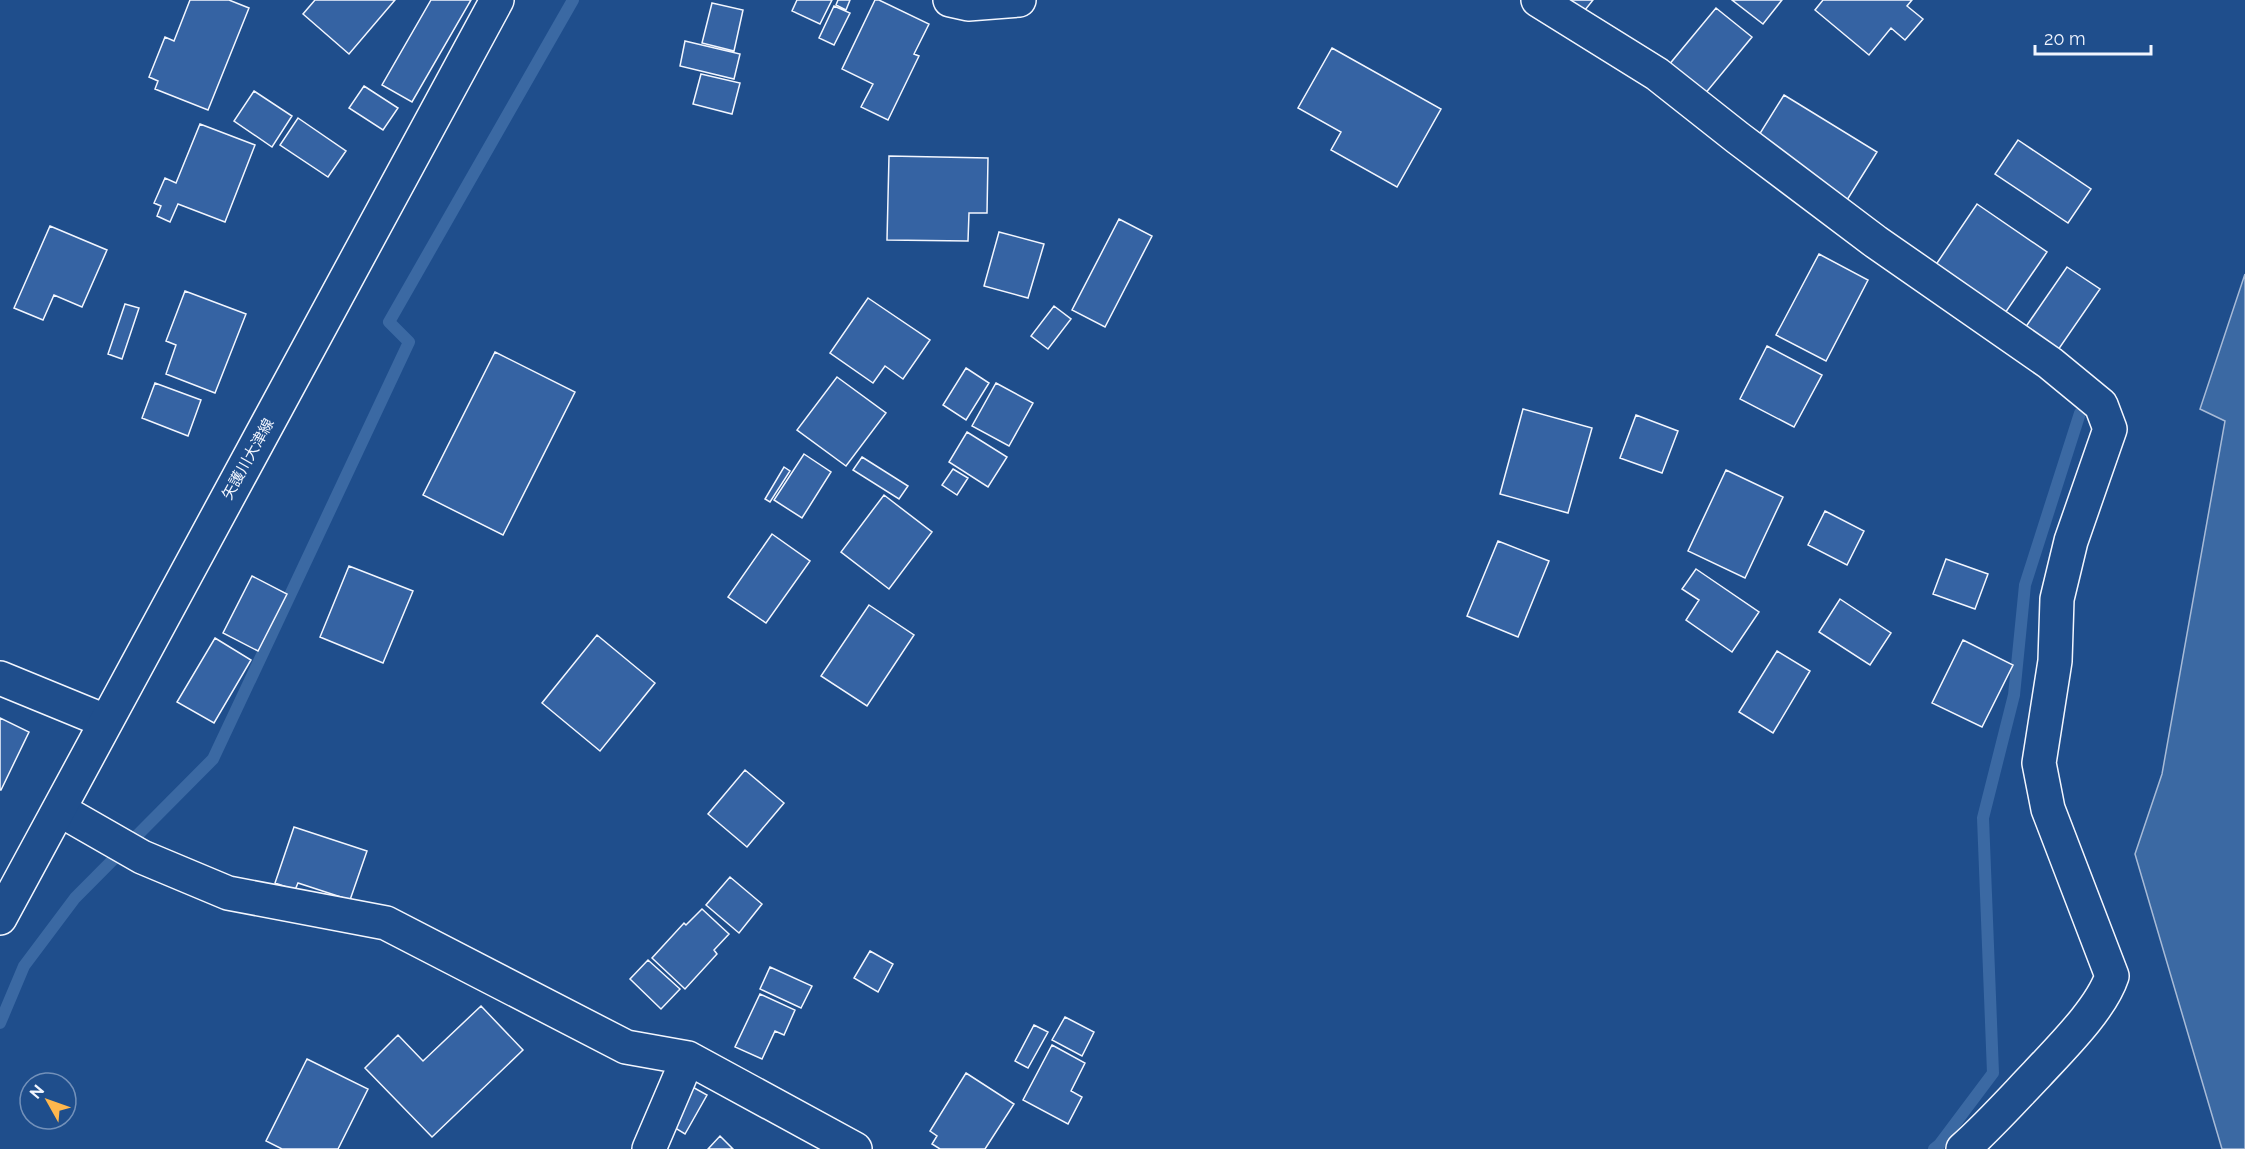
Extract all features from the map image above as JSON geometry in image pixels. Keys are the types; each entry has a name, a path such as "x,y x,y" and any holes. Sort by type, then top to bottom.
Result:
{"street":[{"name":"矢護川大津線","path":"0,918 497,0"},
{"path":"950,0 968,4 1019,0"},
{"path":"1538,0 1657,74 1876,242 2050,363 2101,405 2110,429 2071,541 2057,599 2055,661 2039,763 2049,809 2112,976 2108,988 2071,1037 1980,1134 1963,1149"},
{"path":"0,678 105,721"},
{"path":"60,810 142,857 228,893 386,922 626,1047 688,1058 855,1149"},
{"path":"649,1149 688,1058"}],"water":[{"path":"2245,274 2245,1149 2222,1149 2135,854 2162,774 2225,421 2200,409"}],"building":[{"path":"190,0 229,0 249,8 208,110 155,89 158,81 149,77 165,37 174,41"},
{"path":"315,0 395,0 349,54 303,14"},
{"path":"431,0 471,0 412,102 382,85"},
{"path":"797,0 832,0 820,24 792,11"},
{"path":"838,0 850,0 846,10 836,5"},
{"path":"875,0 929,24 914,54 919,56 888,120 861,107 873,84 842,69"},
{"path":"1562,0 1593,0 1581,15"},
{"path":"1732,0 1782,0 1763,24"},
{"path":"1823,0 1912,0 1907,6 1923,19 1905,40 1891,28 1869,55 1815,10"},
{"path":"712,3 743,10 734,51 702,43"},
{"path":"834,6 850,13 834,45 819,38"},
{"path":"1716,8 1752,37 1704,95 1668,66"},
{"path":"685,41 740,54 734,79 680,66"},
{"path":"1332,48 1441,109 1397,187 1331,150 1341,132 1298,108"},
{"path":"701,74 740,83 732,114 693,104"},
{"path":"364,86 398,108 383,130 349,108"},
{"path":"254,91 292,116 272,147 234,121"},
{"path":"1784,95 1877,152 1847,200 1754,143"},
{"path":"298,118 346,151 328,177 280,145"},
{"path":"200,124 255,145 225,222 178,204 170,222 157,216 161,206 154,203 165,178 176,183"},
{"path":"2018,140 2091,189 2068,223 1995,174"},
{"path":"889,156 988,158 987,213 969,213 968,241 887,240"},
{"path":"1977,204 2047,252 2003,316 1933,269"},
{"path":"1119,219 1152,236 1105,327 1072,310"},
{"path":"50,226 107,250 82,307 54,295 43,320 14,308"},
{"path":"999,232 1044,244 1028,298 984,286"},
{"path":"1819,254 1868,280 1826,361 1776,335"},
{"path":"2067,267 2100,289 2058,350 2025,328"},
{"path":"185,291 246,314 215,393 166,374 176,345 166,341"},
{"path":"868,298 930,340 903,379 885,366 873,383 830,353"},
{"path":"125,304 139,308 122,359 108,354"},
{"path":"1054,306 1071,319 1048,349 1031,336"},
{"path":"1767,346 1822,375 1794,427 1740,399"},
{"path":"495,352 575,392 503,535 423,495"},
{"path":"966,368 989,383 966,420 943,405"},
{"path":"837,377 886,413 846,466 797,430"},
{"path":"155,383 201,400 188,436 142,418"},
{"path":"996,383 1033,403 1009,446 972,426"},
{"path":"1523,409 1592,428 1568,513 1500,494"},
{"path":"1636,415 1678,431 1662,473 1620,458"},
{"path":"967,432 1007,457 988,487 949,462"},
{"path":"804,454 831,472 802,518 774,500"},
{"path":"862,457 908,486 899,499 853,470"},
{"path":"784,467 790,471 770,502 765,499"},
{"path":"953,469 968,478 957,495 942,485"},
{"path":"1726,470 1783,497 1745,578 1688,551"},
{"path":"884,495 932,532 889,589 841,552"},
{"path":"1825,511 1864,531 1847,565 1808,545"},
{"path":"772,534 810,561 766,623 728,597"},
{"path":"1498,541 1549,561 1518,637 1467,616"},
{"path":"1946,559 1988,574 1975,609 1933,594"},
{"path":"349,566 413,591 383,663 320,637"},
{"path":"1696,569 1759,612 1732,652 1686,620 1699,600 1682,589"},
{"path":"252,576 287,594 258,651 223,633"},
{"path":"1840,599 1891,633 1870,665 1819,632"},
{"path":"869,605 914,635 867,706 821,676"},
{"path":"597,635 655,683 600,751 542,703"},
{"path":"215,638 251,660 214,723 177,702"},
{"path":"1963,640 2013,665 1982,727 1932,703"},
{"path":"1777,651 1810,671 1773,733 1739,712"},
{"path":"0,718 29,732 1,790 0,790"},
{"path":"745,770 784,803 747,847 708,814"},
{"path":"294,827 367,851 350,900 298,883 295,890 275,883"},
{"path":"730,877 762,904 739,933 706,905"},
{"path":"702,909 729,934 714,950 717,954 685,989 652,958 684,923 686,925"},
{"path":"870,951 893,964 878,992 854,978"},
{"path":"648,960 680,989 661,1009 630,979"},
{"path":"770,967 812,986 801,1008 760,989"},
{"path":"760,994 795,1010 784,1035 775,1031 762,1059 735,1047"},
{"path":"481,1006 523,1050 432,1137 365,1068 398,1035 423,1061"},
{"path":"1065,1017 1094,1032 1082,1056 1052,1040"},
{"path":"1034,1025 1048,1032 1028,1068 1015,1061"},
{"path":"1052,1045 1085,1063 1071,1091 1082,1097 1068,1124 1023,1100"},
{"path":"307,1059 368,1089 338,1149 282,1149 266,1141"},
{"path":"966,1073 1014,1104 985,1149 940,1149 932,1144 937,1136 930,1131"},
{"path":"689,1085 707,1095 685,1134 667,1123"},
{"path":"720,1136 733,1149 708,1149"}],"waterway":[{"path":"0,1023 24,966 75,898 213,759 409,342 389,322 573,0"},
{"path":"1934,1149 1993,1073 1983,818 2014,695 2025,585 2080,413"}]}
